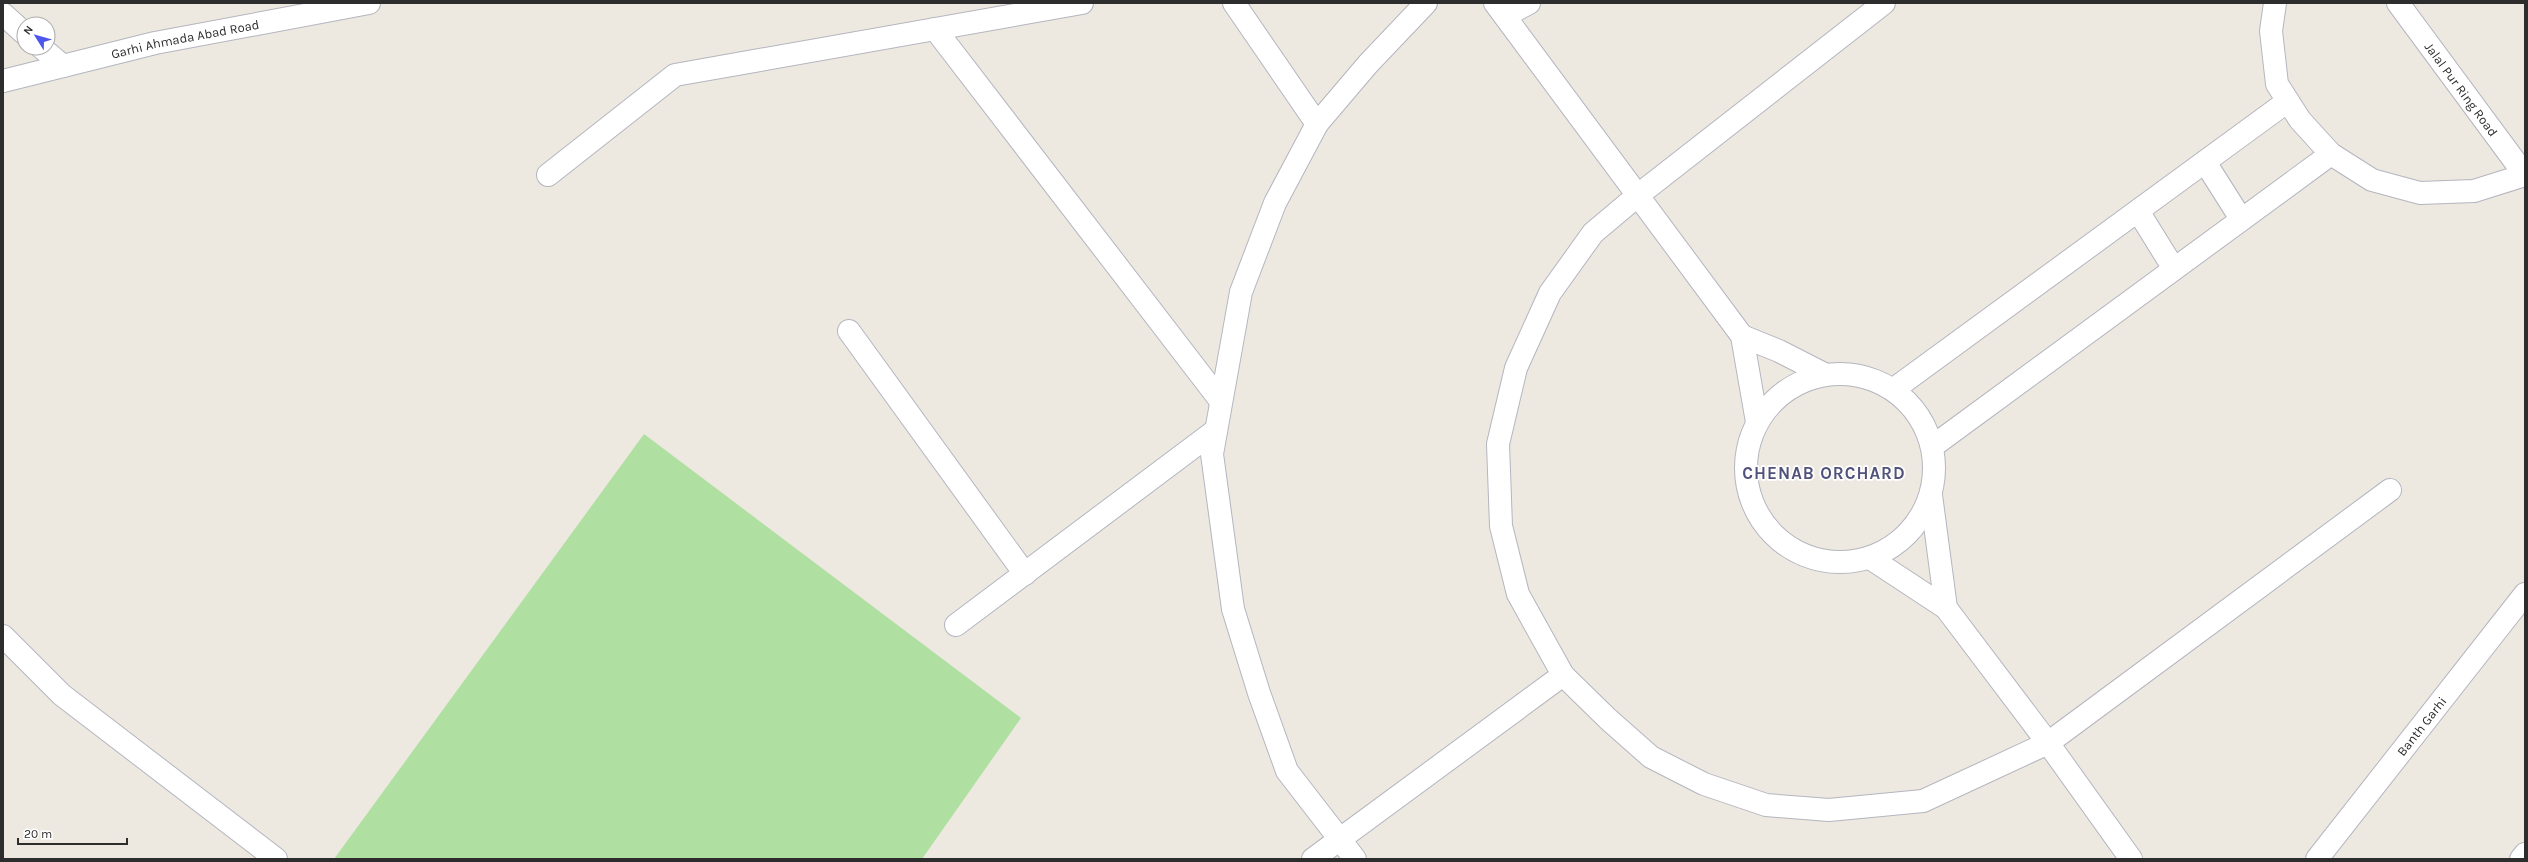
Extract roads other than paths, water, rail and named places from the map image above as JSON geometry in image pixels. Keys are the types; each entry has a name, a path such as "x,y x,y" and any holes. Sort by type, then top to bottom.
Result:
{"street":[{"name":"Garhi Ahmada Abad Road","path":"3,81 155,43 369,3"},
{"path":"548,175 675,75 1082,3"},
{"path":"1234,3 1317,124"},
{"path":"1354,859 1287,771 1259,693 1233,608 1212,454 1220,400 1241,292 1275,203 1317,124 1368,64 1426,3"},
{"path":"1529,3 1500,9 1742,336 1757,422"},
{"path":"1884,3 1637,196 1593,233 1550,293 1516,368 1498,444 1502,526 1518,594 1563,675 1608,719 1651,757 1704,784 1766,805 1829,810 1922,801 2048,743 2390,490"},
{"path":"2275,3 2271,31 2277,84 2300,120 2330,154 2372,180 2420,193 2474,191 2525,175"},
{"name":"Jalal Pur Ring Road","path":"2398,3 2525,175"},
{"path":"3,14 16,25"},
{"path":"935,29 1220,400"},
{"path":"51,56 63,66"},
{"path":"1894,389 2288,101"},
{"path":"1933,446 2330,154"},
{"path":"2205,162 2241,219"},
{"path":"2138,211 2174,269"},
{"path":"849,331 1025,574"},
{"path":"1742,336 1779,350 1824,374"},
{"path":"1824,374 1860,374 1894,389 1916,411 1925,424 1933,446 1935,471 1931,495 1918,522 1896,544 1870,558 1833,563 1796,553 1767,529 1749,496 1745,458 1757,422 1784,390 1824,374"},
{"path":"956,626 1216,430"},
{"path":"1931,495 1946,608"},
{"path":"1870,558 1946,608 2048,743 2131,859"},
{"name":"Banth Garhi","path":"2317,859 2525,594"},
{"path":"3,636 62,695 276,859"},
{"path":"1313,859 1563,675"},
{"path":"2521,859 2525,854"}],"district":[{"name":"CHENAB ORCHARD","path":"1824,473"}]}
